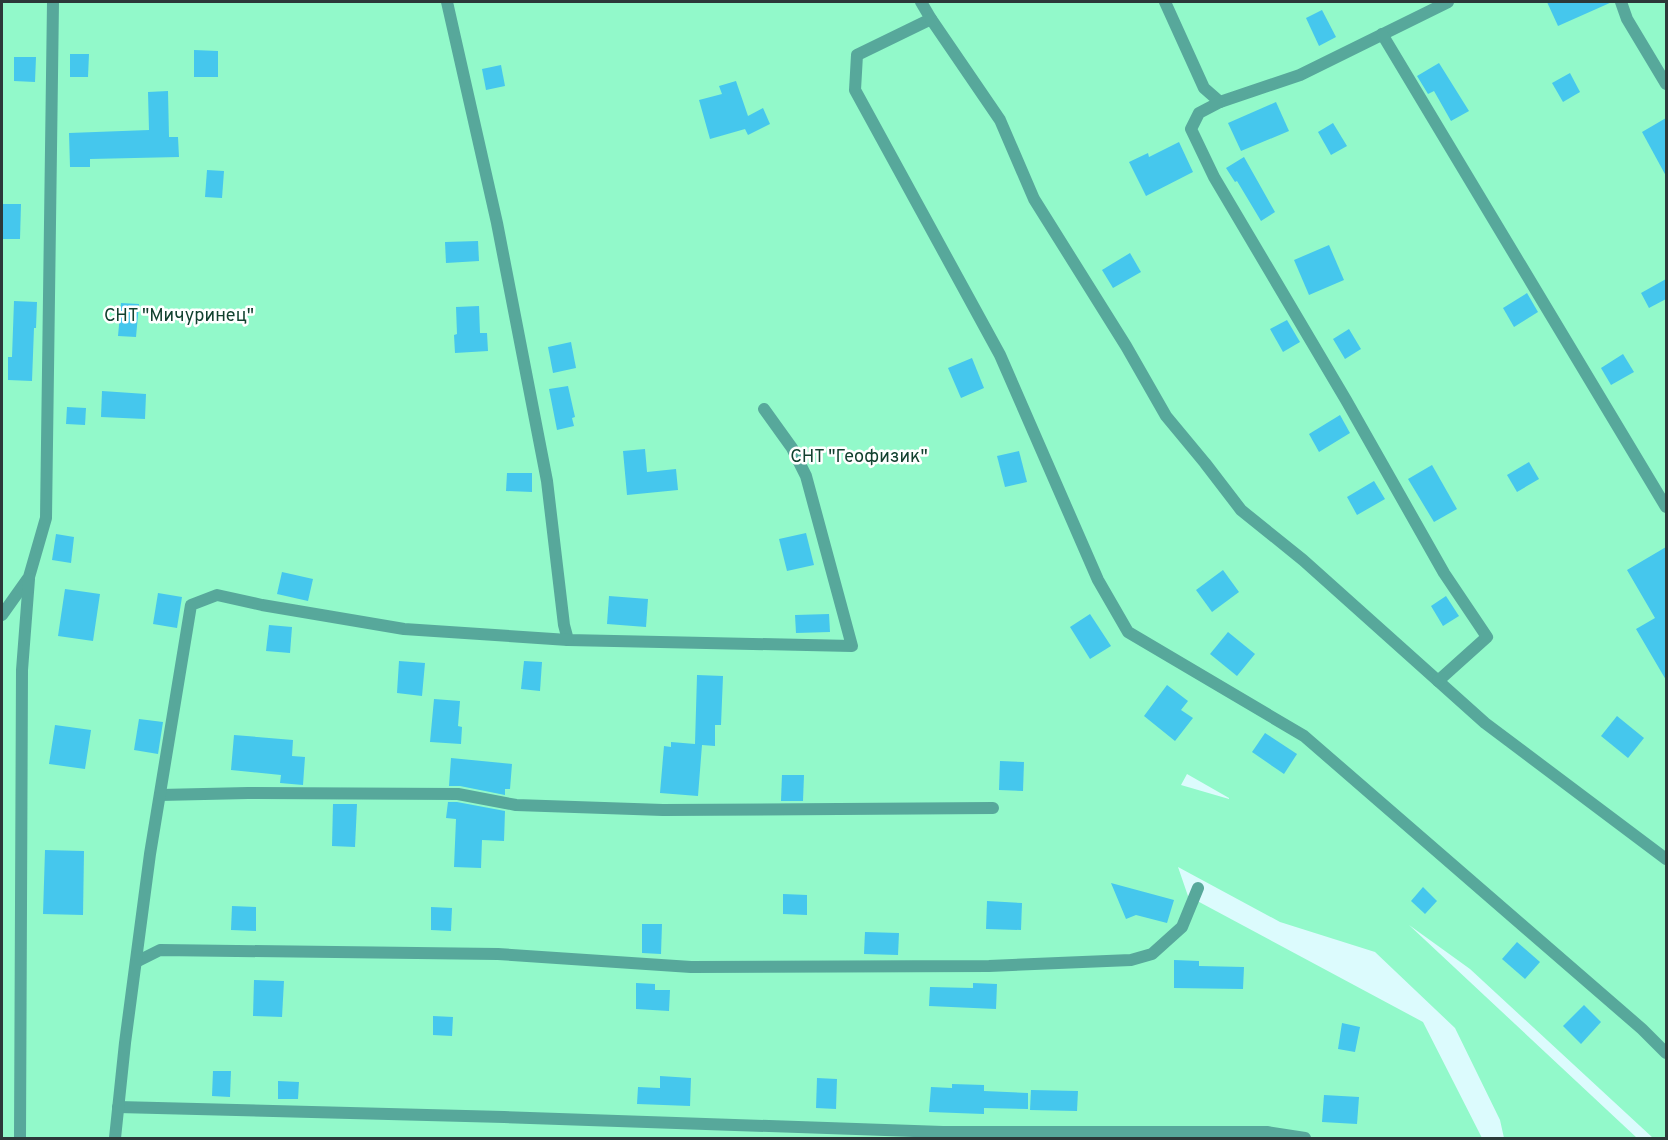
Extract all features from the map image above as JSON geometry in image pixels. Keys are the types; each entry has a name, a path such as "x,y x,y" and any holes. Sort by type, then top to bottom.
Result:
{"street":[{"path":"20,1138 22,670 29,578 46,518 53,2"},
{"path":"447,2 497,223 548,481 564,625 568,640"},
{"path":"921,2 1000,120 1034,200 1126,346 1166,416 1241,510 1303,560 1485,723 1666,859"},
{"path":"1165,2 1204,88 1220,102"},
{"path":"1438,681 1488,637 1444,573 1346,400 1214,177 1191,129 1199,113 1220,102 1300,75 1382,34 1422,7 1448,2"},
{"path":"1621,2 1626,19 1666,84"},
{"path":"931,19 857,56 855,90 1000,355 1098,580 1128,632 1305,736 1642,1029 1666,1053"},
{"path":"1382,34 1666,507"},
{"path":"115,1138 150,854 191,605 217,595 404,629 568,640 852,646 806,476 792,448 764,409"},
{"path":"2,615 29,578"},
{"path":"160,795 458,794 516,805 663,810 993,808"},
{"path":"136,962 160,950 498,954 691,968 989,966 1131,960 1152,954 1182,927 1198,888"},
{"path":"118,1107 504,1116 943,1132 1266,1132 1305,1138"}],"green space":[{"name":"СНТ \"Геофизик\"","path":"2,2 1666,2 1666,1138 1653,1138 1470,969 1409,925 1637,1138 1504,1138 1500,1120 1455,1028 1375,952 1280,922 1178,867 1188,896 1423,1022 1482,1138 2,1138","holes":["1187,774 1229,799 1181,785"]}],"building":[{"path":"1547,2 1612,2 1558,26"},
{"path":"1322,10 1336,37 1319,46 1306,18"},
{"path":"194,50 218,51 218,77 194,77"},
{"path":"70,54 89,54 88,77 70,77"},
{"path":"14,57 36,57 35,82 14,81"},
{"path":"1439,63 1469,111 1451,121 1434,91 1428,94 1417,76"},
{"path":"501,65 505,86 486,90 482,69"},
{"path":"1570,73 1580,92 1563,102 1552,83"},
{"path":"736,81 748,116 763,108 770,124 748,135 745,129 710,139 699,100 722,94 719,86"},
{"path":"168,91 169,137 178,137 179,157 90,159 90,167 70,167 69,133 149,130 148,92"},
{"path":"1276,102 1289,131 1241,151 1228,123"},
{"path":"1666,118 1666,176 1642,132"},
{"path":"1333,123 1347,146 1331,155 1318,132"},
{"path":"1179,142 1193,172 1146,196 1129,162 1148,153 1149,157"},
{"path":"1244,157 1275,212 1261,221 1237,181 1235,182 1226,168"},
{"path":"207,170 224,171 222,198 205,197"},
{"path":"2,204 21,204 20,239 2,239"},
{"path":"478,241 479,261 446,263 445,242"},
{"path":"1329,245 1344,280 1309,295 1294,260"},
{"path":"1130,253 1141,272 1113,288 1102,270"},
{"path":"1666,279 1666,299 1649,308 1641,293"},
{"path":"1527,293 1538,312 1514,327 1503,308"},
{"path":"14,301 37,302 32,381 8,380 8,357 12,357"},
{"path":"121,303 139,304 136,337 118,336"},
{"path":"479,306 480,333 487,333 488,351 455,353 456,307"},
{"path":"1287,320 1300,342 1283,352 1270,329"},
{"path":"1349,329 1361,349 1345,359 1333,339"},
{"path":"571,342 576,368 553,373 548,347"},
{"path":"1623,354 1634,372 1611,385 1601,368"},
{"path":"972,358 984,388 961,398 948,368"},
{"path":"568,386 575,417 572,418 574,426 557,430 549,389"},
{"path":"102,391 146,394 145,419 101,417"},
{"path":"67,407 86,408 85,425 66,424"},
{"path":"1340,415 1350,433 1319,452 1309,434"},
{"path":"645,449 647,472 676,469 678,490 627,495 623,451"},
{"path":"1019,451 1027,482 1005,487 997,456"},
{"path":"1529,462 1539,479 1517,492 1507,475"},
{"path":"1432,465 1457,509 1434,522 1408,479"},
{"path":"507,473 532,473 532,492 506,491"},
{"path":"1374,481 1385,499 1357,515 1347,497"},
{"path":"806,533 814,565 787,571 779,539"},
{"path":"56,534 74,537 71,563 52,560"},
{"path":"1666,547 1666,680 1636,629 1655,618 1627,570"},
{"path":"1223,570 1239,592 1212,612 1196,590"},
{"path":"282,572 313,579 308,601 277,594"},
{"path":"65,589 100,594 93,641 58,636"},
{"path":"158,593 182,597 177,628 153,624"},
{"path":"609,596 648,599 646,627 607,624"},
{"path":"1446,596 1459,616 1443,626 1431,606"},
{"path":"829,614 830,632 796,633 795,615"},
{"path":"1090,614 1111,646 1090,659 1070,627"},
{"path":"269,625 292,627 290,653 266,651"},
{"path":"1228,632 1255,654 1237,676 1210,654"},
{"path":"399,661 425,663 422,696 397,693"},
{"path":"524,661 542,662 540,691 521,689"},
{"path":"697,675 723,676 721,725 715,725 715,746 702,745 698,796 660,793 664,746 671,747 671,742 695,744"},
{"path":"1167,685 1188,701 1181,710 1193,718 1175,741 1144,716"},
{"path":"434,699 460,701 458,726 462,727 461,744 430,742"},
{"path":"1617,716 1644,738 1628,758 1601,736"},
{"path":"139,719 163,722 158,754 134,750"},
{"path":"55,725 91,730 85,769 49,764"},
{"path":"1265,733 1297,754 1284,774 1252,752"},
{"path":"234,735 293,740 292,756 305,757 303,785 280,783 281,775 231,770"},
{"path":"451,758 512,764 510,789 505,789 505,795 449,786"},
{"path":"1000,761 1024,762 1023,791 999,790"},
{"path":"782,775 804,775 803,801 781,801"},
{"path":"448,802 505,811 504,841 482,840 481,868 454,867 456,819 446,818"},
{"path":"333,804 357,804 355,847 332,846"},
{"path":"45,850 84,851 83,915 43,914"},
{"path":"1111,883 1174,900 1167,923 1136,915 1126,919"},
{"path":"1423,887 1437,901 1425,914 1411,901"},
{"path":"783,894 807,895 807,915 783,914"},
{"path":"987,901 1022,903 1021,930 986,929"},
{"path":"232,906 256,907 256,931 231,930"},
{"path":"431,907 452,908 451,931 431,930"},
{"path":"642,924 662,924 661,954 642,953"},
{"path":"865,932 899,933 898,955 864,954"},
{"path":"1517,942 1540,962 1525,979 1502,959"},
{"path":"1174,960 1199,961 1199,966 1244,967 1243,989 1174,988"},
{"path":"254,980 284,981 282,1017 253,1016"},
{"path":"636,983 655,984 655,990 670,990 669,1011 636,1009"},
{"path":"973,983 997,984 996,1009 929,1006 930,987 973,988"},
{"path":"1584,1005 1601,1022 1581,1044 1563,1026"},
{"path":"433,1016 453,1017 452,1036 433,1035"},
{"path":"1342,1023 1360,1027 1355,1052 1338,1049"},
{"path":"213,1071 231,1071 230,1097 212,1096"},
{"path":"660,1076 691,1078 690,1106 637,1104 638,1087 660,1088"},
{"path":"817,1078 837,1079 836,1109 816,1108"},
{"path":"278,1081 299,1082 298,1099 278,1099"},
{"path":"952,1084 984,1085 984,1091 1028,1093 1028,1109 984,1108 984,1114 929,1112 931,1087 952,1088"},
{"path":"1031,1090 1078,1091 1077,1111 1030,1110"},
{"path":"1324,1095 1359,1097 1357,1124 1322,1122"}],"park label":[{"name":"СНТ \"Мичуринец\"","path":"179,315"}]}
